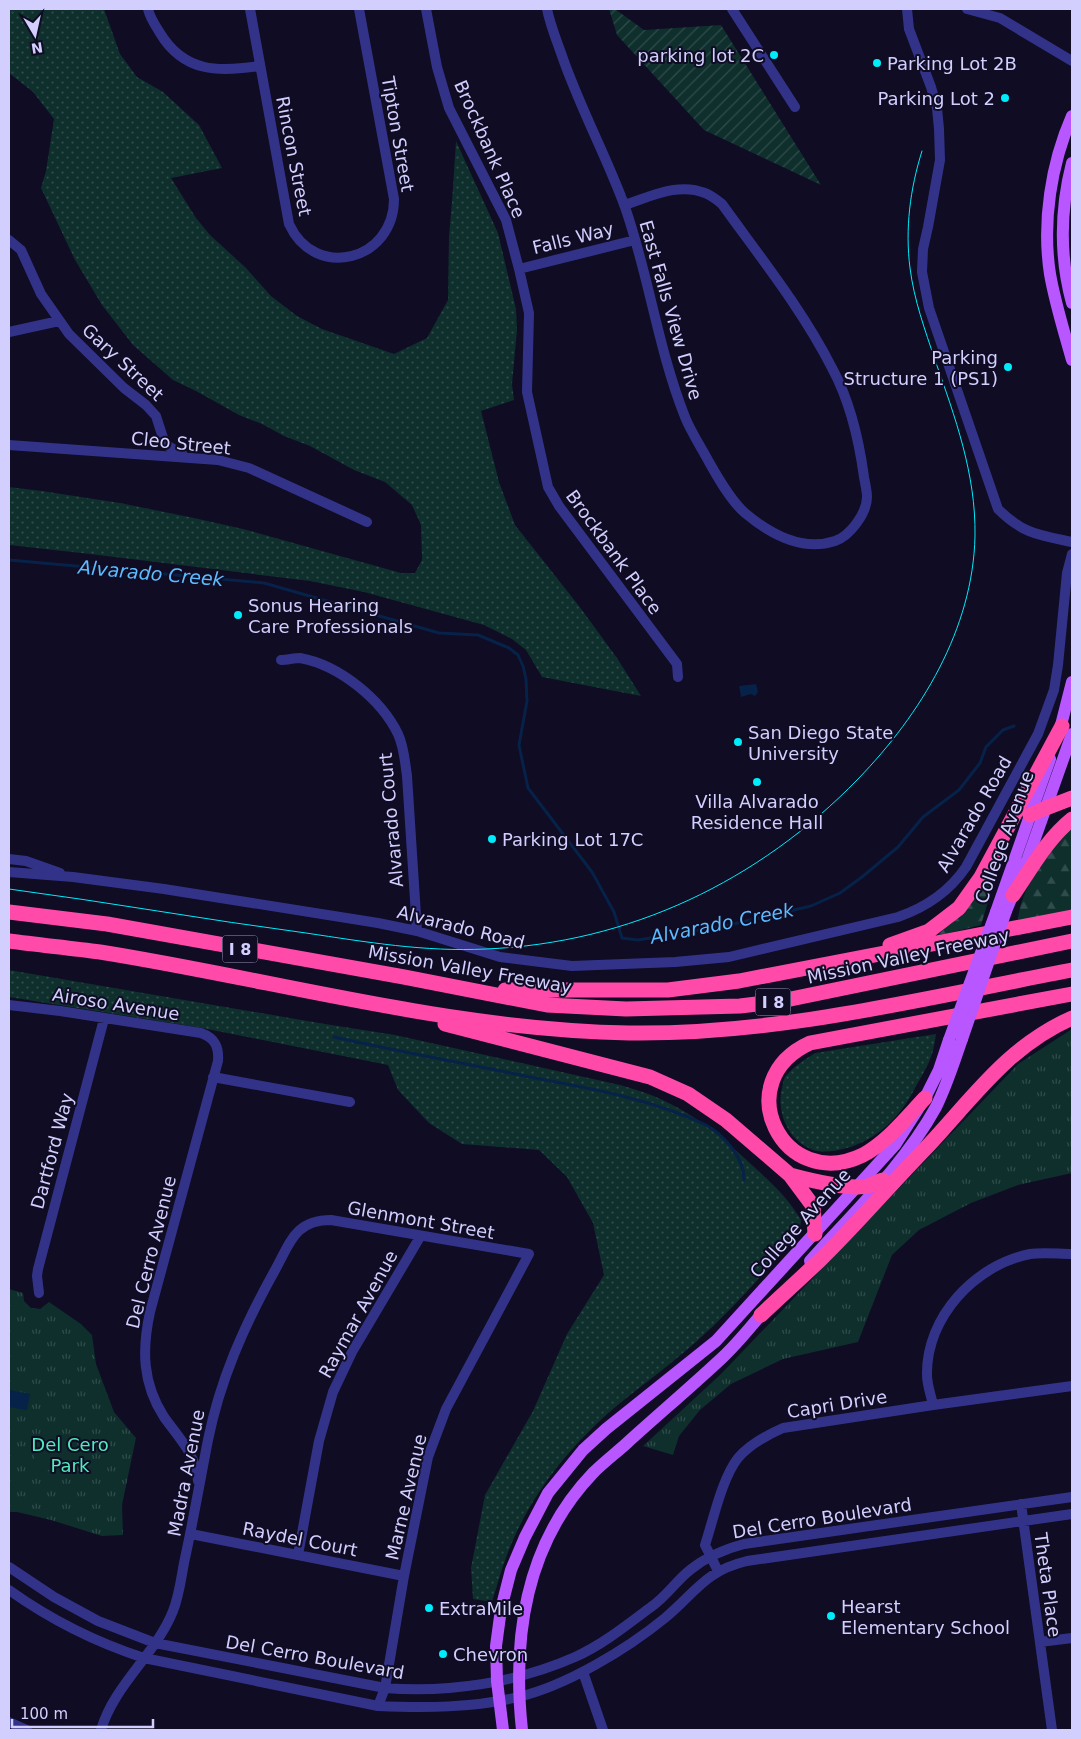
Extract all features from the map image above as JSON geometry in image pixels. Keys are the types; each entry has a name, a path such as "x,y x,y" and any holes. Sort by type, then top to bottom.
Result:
{"highway":[{"path":"814,967 929,931 959,908 981,877 1067,730"},
{"path":"1030,815 1072,798"},
{"path":"1013,895 1044,848 1064,825 1072,819"},
{"name":"Mission Valley Freeway","path":"9,912 107,924 404,977 546,1005 626,1009 740,1006 781,1001 1072,941"},
{"path":"470,991 668,990 739,981 1072,917"},
{"name":"I 8","path":"9,941 100,952 347,1000 511,1026 628,1033 696,1031 786,1024 842,1015 1072,970"},
{"path":"925,1098 875,1148 852,1159 829,1164 800,1156 790,1148 774,1128 768,1108 769,1090 775,1073 798,1049 810,1043 1072,994"},
{"path":"347,1000 650,1077 688,1094 726,1120 790,1175 813,1206 815,1234"},
{"path":"761,1315 820,1260 991,1075 1032,1041 1072,1018"},
{"path":"790,1175 856,1187 868,1186 882,1180"}],"main road":[{"path":"1072,116 1055,168 1049,210 1048,248 1050,273 1058,312 1072,360"},
{"path":"1072,163 1065,192 1062,224 1064,264 1072,303"},
{"name":"College Avenue","path":"503,1730 497,1681 501,1609 511,1570 525,1537 548,1493 583,1450 606,1429 716,1341 895,1146 925,1098 939,1070 949,1040 1001,912 1013,895 1046,808 1067,730 1072,682"},
{"name":"College Avenue","path":"522,1730 518,1676 523,1617 531,1581 544,1546 565,1509 593,1474 724,1356 911,1146 936,1107 948,1080 962,1039 1030,815 1067,730"}],"street":[{"path":"148,9 166,44 196,66 218,70 234,70 260,66"},
{"name":"Rincon Street","path":"250,9 286,216 291,229 303,244 324,256 340,258 362,252"},
{"name":"Tipton Street","path":"359,9 394,208 385,233 373,246 362,252"},
{"name":"Brockbank Place","path":"426,9 437,68 449,108 506,220 519,269 529,313 527,392 548,487 559,506 677,664 678,677"},
{"name":"East Falls View Drive","path":"547,9 549,20 568,73 624,205 635,240 667,365 686,419 719,480 743,512 775,534 788,540 808,545 824,545 839,540 858,523 867,499 862,457 853,420 834,370 801,314 722,204 707,193 679,188 624,205"},
{"path":"732,9 795,107"},
{"path":"907,9 908,29 931,87 937,108 939,129 940,160 923,248 922,272 932,317 998,509 1010,521 1022,529 1072,542"},
{"path":"967,9 1000,18 1072,61"},
{"name":"Gary Street","path":"9,240 21,250 41,294 69,334 124,388 146,404 156,416 166,444 180,454 191,457"},
{"name":"Falls Way","path":"519,269 635,240"},
{"path":"9,332 59,321"},
{"name":"Cleo Street","path":"9,445 218,460 249,468 367,522"},
{"name":"Alvarado Road","path":"9,872 73,877 193,893 378,923 417,931 500,957 572,966 674,962 729,957 898,917 927,905 952,885 966,867 1038,734 1054,690 1067,573 1072,554"},
{"name":"Alvarado Court","path":"281,660 299,658 332,669 366,691 388,717 398,734 403,750 407,776 417,931"},
{"name":"Alvarado Road","path":"9,859 26,861 73,877"},
{"name":"Airoso Avenue","path":"9,1005 201,1033 216,1043"},
{"name":"Dartford Way","path":"39,1293 38,1269 104,1019"},
{"name":"Del Cerro Avenue","path":"199,1490 195,1464 190,1453 165,1417 153,1394 144,1356 150,1312 218,1061 216,1043"},
{"path":"213,1077 350,1102"},
{"name":"Glenmont Street","path":"308,1223 331,1220 420,1237 529,1254"},
{"name":"Madra Avenue","path":"101,1730 117,1696 155,1643 173,1611 191,1534 211,1423 226,1373 252,1312 295,1235 308,1223"},
{"name":"Raymar Avenue","path":"298,1555 319,1441 333,1392 352,1352 420,1237"},
{"name":"Marne Avenue","path":"378,1706 384,1688 428,1457 446,1409 529,1254"},
{"path":"933,1405 927,1376 929,1353 935,1332 945,1313 965,1287 994,1266 1016,1258 1033,1254 1072,1254"},
{"name":"Capri Drive","path":"709,1557 705,1546 727,1478 738,1458 763,1437 783,1428 1072,1386"},
{"name":"Del Cerro Boulevard","path":"9,1567 54,1597 98,1621 155,1643 384,1688 414,1690 455,1689 518,1676 575,1657 607,1639 654,1605 690,1570 709,1557 728,1548 744,1544 1072,1497"},
{"name":"Theta Place","path":"1020,1504 1052,1730"},
{"name":"Del Cerro Boulevard","path":"9,1590 43,1613 74,1630 116,1649 144,1658 378,1706 414,1708 499,1701 519,1697 544,1689 583,1672 616,1653 665,1618 700,1583 733,1564 1072,1514"},
{"name":"Raydel Court","path":"191,1534 404,1576"},
{"path":"709,1557 718,1571"},
{"path":"1040,1642 1072,1638"},
{"path":"583,1672 603,1730"},
{"path":"9,1722 27,1730"}],"green space":[{"path":"9,9 104,9 120,54 137,77 163,92 199,125 222,168 171,178 196,218 210,235 246,268 271,296 297,316 322,329 394,354 427,338 448,300 449,236 456,141 498,233 516,309 517,330 512,384 514,400 481,411 499,482 515,525 579,606 617,658 641,696 542,677 526,650 512,639 484,625 364,592 310,581 9,545 9,487 120,503 194,518 243,529 401,573 415,573 422,560 421,525 412,505 385,482 354,470 310,446 239,415 173,380 133,345 102,305 75,260 41,188 46,171 54,119 33,92 9,73"},
{"path":"609,9 615,9 644,30 721,25 821,185 704,130 617,35"},
{"path":"1072,828 1072,911 1017,921 1022,901 1032,879 1051,851"},
{"path":"1000,862 981,925 937,936 954,919 994,865"},
{"path":"9,970 395,1035 640,1091 659,1098 692,1116 738,1152 786,1198 801,1220 800,1231 724,1316 687,1350 619,1404 584,1436 568,1454 539,1492 516,1533 492,1602 473,1599 471,1568 485,1495 533,1411 567,1334 604,1275 593,1223 567,1177 539,1150 462,1144 429,1123 398,1090 388,1065 202,1028 9,997"},
{"path":"1072,1029 1072,1173 1018,1185 971,1203 919,1230 892,1255 858,1342 783,1359 731,1384 700,1410 679,1436 673,1455 643,1446 721,1374 1018,1064"},
{"path":"936,1034 928,1064 908,1100 902,1110 878,1133 847,1148 834,1151 817,1151 804,1146 791,1133 786,1125 781,1107 783,1082 788,1073 807,1058 815,1053"},
{"name":"Del Cero Park","path":"9,1289 23,1293 24,1301 31,1308 40,1309 49,1302 81,1324 92,1335 96,1364 114,1412 136,1438 122,1505 123,1535 102,1536 51,1520 9,1512"},
{"path":"38,1435 54,1437 49,1470 33,1468"},
{"path":"60,1438 75,1441 69,1474 54,1471"}],"water":[{"path":"756,684 758,692 755,696 751,694 741,697 739,686"},
{"path":"9,1390 30,1394 27,1410 9,1407"}],"waterway":[{"name":"Alvarado Creek","path":"9,560 264,583 439,633 478,635 509,648 518,655 526,679 527,701 519,745 528,788 592,872 614,912 622,938 638,940 729,925 811,906 840,893 898,847 923,817 959,790 980,763 986,747 1003,730 1014,726"},
{"path":"334,1037 600,1091 642,1101 684,1115 711,1128 725,1140 737,1155 744,1180"}],"tram line":[{"path":"9,889 373,943 418,948 486,949 539,944 591,934 641,919 689,900 735,876 778,848 819,815 858,779 881,754 903,727 922,698 954,637 965,604 972,570 975,536 972,490 968,468 957,424 920,315 910,268 908,224 914,180 922,151"}],"place":[{"name":"parking lot 2C","path":"774,55"},
{"name":"Parking Lot 2B","path":"877,63"},
{"name":"Parking Lot 2","path":"1005,98"},
{"name":"Parking Structure 1 (PS1)","path":"1008,367"},
{"name":"Sonus Hearing Care Professionals","path":"238,615"},
{"name":"San Diego State University","path":"738,742"},
{"name":"Villa Alvarado Residence Hall","path":"757,782"},
{"name":"Parking Lot 17C","path":"492,839"},
{"name":"ExtraMile","path":"429,1608"},
{"name":"Hearst Elementary School","path":"831,1616"},
{"name":"Chevron","path":"443,1654"}]}
